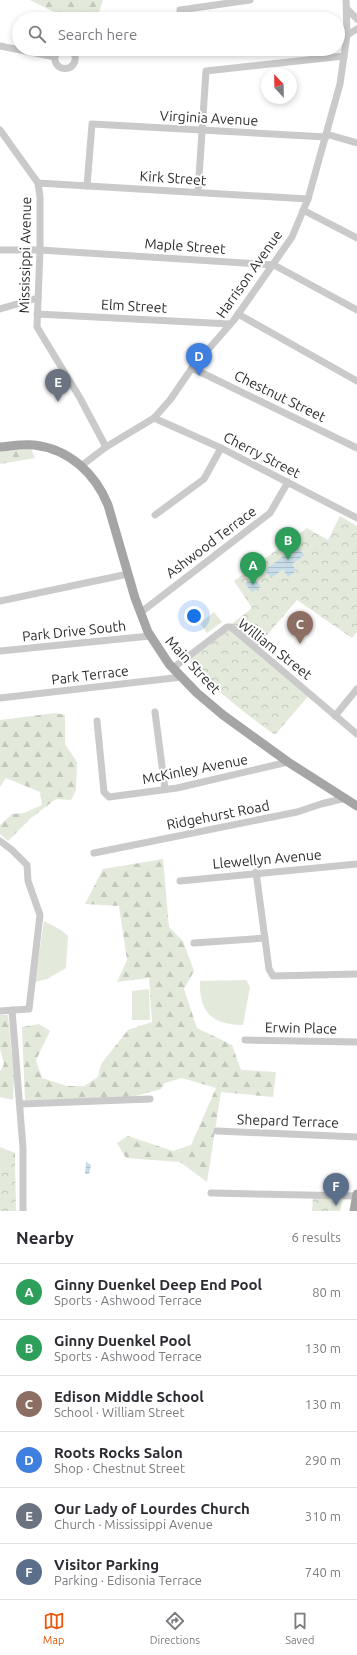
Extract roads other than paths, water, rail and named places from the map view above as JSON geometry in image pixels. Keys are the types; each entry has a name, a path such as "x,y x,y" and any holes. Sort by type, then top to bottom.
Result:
{"main road":[{"name":"Main Street","path":"0,446 20,445 45,447 68,456 94,479 105,498 140,612 150,636 173,668 223,715 288,762 357,806"},
{"path":"354,1211 357,1195"}],"street":[{"path":"180,10 250,0"},
{"name":"Harrison Avenue","path":"345,49 347,35 346,0"},
{"path":"347,9 357,19"},
{"path":"347,35 357,29"},
{"path":"0,46 12,48"},
{"path":"55,56 55,62 59,67 69,68 74,64 74,56"},
{"path":"198,192 206,71 344,56"},
{"name":"Harrison Avenue","path":"106,447 154,418 170,400 192,368 238,314 274,265 292,237 308,199 338,90 344,56"},
{"name":"Virginia Avenue","path":"87,186 92,124 326,136 357,143"},
{"name":"Mississippi Avenue","path":"0,130 38,183 40,197 40,250 36,323 41,335 80,398 106,447"},
{"name":"Kirk Street","path":"38,183 308,199"},
{"path":"303,210 357,238"},
{"name":"Maple Street","path":"0,250 40,250 274,265 357,310"},
{"path":"0,309 38,298"},
{"name":"Elm Street","path":"37,314 230,324"},
{"path":"238,314 357,382"},
{"name":"Chestnut Street","path":"192,368 357,448"},
{"name":"Cherry Street","path":"154,418 221,448 357,518"},
{"path":"81,466 106,447"},
{"path":"155,515 204,478 221,448"},
{"name":"Ashwood Terrace","path":"140,612 270,513 288,482"},
{"path":"0,601 128,574"},
{"name":"William Street","path":"173,668 227,628 231,627 357,734"},
{"name":"Park Drive South","path":"0,651 150,636"},
{"name":"Park Terrace","path":"0,698 182,677"},
{"path":"335,716 357,689"},
{"path":"155,712 164,789"},
{"name":"McKinley Avenue","path":"96,720 106,795 109,797 164,789 288,762"},
{"name":"Ridgehurst Road","path":"94,853 297,812 346,798"},
{"path":"0,841 12,850 27,865 28,881 40,915 29,1009 0,1011"},
{"name":"Llewellyn Avenue","path":"180,881 256,872 357,864"},
{"path":"256,872 268,969 273,976 357,974"},
{"path":"194,943 265,938"},
{"path":"12,1010 23,1148 23,1211"},
{"name":"Erwin Place","path":"245,1040 357,1042"},
{"path":"20,1104 150,1099"},
{"name":"Shepard Terrace","path":"217,1131 357,1137"},
{"path":"211,1193 357,1195"}],"water":[{"path":"297,546 304,555 292,564 296,571 288,577 283,569 271,578 265,570"},
{"path":"253,577 261,587 252,592 245,584"},
{"path":"86,1162 91,1165 89,1174 85,1174"}],"place":[{"name":"Roots Rocks Salon","path":"199,376"},
{"name":"Our Lady of Lourdes Church","path":"58,402"},
{"name":"Ginny Duenkel Pool","path":"288,560"},
{"name":"Ginny Duenkel Deep End Pool","path":"253,585"},
{"name":"Edison Middle School","path":"300,644"},
{"name":"Visitor Parking","path":"336,1206"}]}
